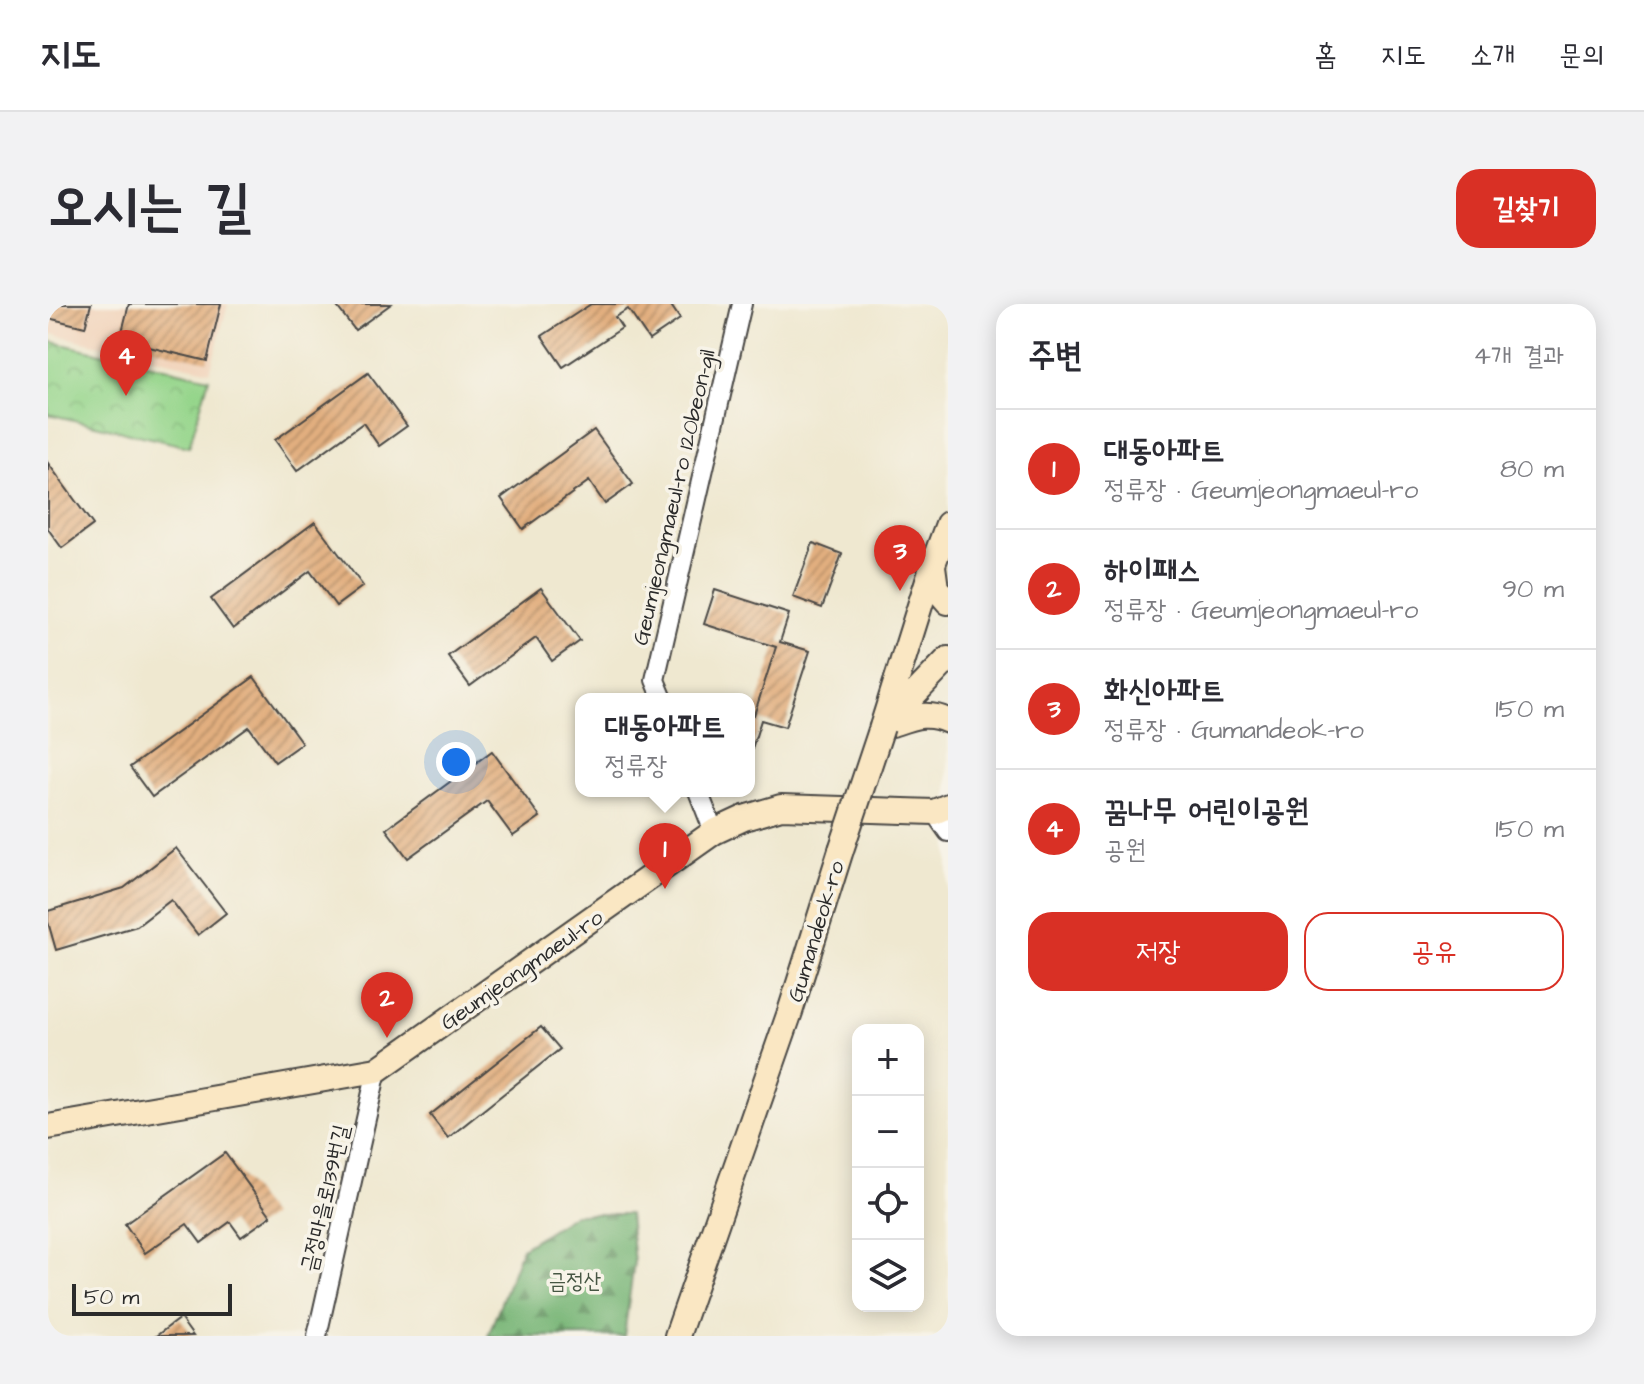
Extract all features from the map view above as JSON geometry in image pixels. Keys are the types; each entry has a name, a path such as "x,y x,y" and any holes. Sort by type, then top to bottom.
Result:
{"main road":[{"name":"Gumandeok-ro","path":"677,1336 790,1012 948,524"},
{"path":"933,564 936,588 948,602"},
{"path":"882,727 948,659"},
{"path":"882,727 920,714 948,721"},
{"name":"Geumjeongmaeul-ro","path":"48,1127 377,1070 714,832 744,818 781,807 941,809"}],"street":[{"name":"Geumjeongmaeul-ro 120beon-gil","path":"660,693 655,680 742,304"},
{"path":"700,797 714,832"},
{"name":"Geumjeongmaeul-ro","path":"941,809 948,832"},
{"name":"금정마을로139번길","path":"317,1336 377,1070"}],"shaded area":[{"path":"48,304 228,304 210,371 48,333"}],"green space":[{"path":"48,341 209,378 189,447 48,414"},
{"name":"금정산","path":"575,1214 629,1214 634,1262 624,1336 488,1336 522,1248"}],"building":[{"path":"48,304 91,304 85,327 48,318"},
{"path":"129,304 221,304 207,361 120,340"},
{"path":"335,304 391,304 355,330"},
{"path":"591,304 670,304 680,319 649,340 628,309 615,317 622,328 563,367 542,336"},
{"path":"368,373 407,426 379,446 363,423 297,471 275,440"},
{"path":"594,430 633,484 605,504 589,481 523,529 501,498"},
{"path":"48,463 93,525 62,548 48,529"},
{"path":"315,522 363,586 336,606 310,571 233,629 211,599"},
{"path":"813,543 842,554 822,608 793,597"},
{"path":"541,588 580,641 552,661 536,638 470,686 448,656"},
{"path":"715,590 789,614 780,642 810,651 785,727 761,720 755,739 755,712 776,647 704,624"},
{"path":"254,677 302,743 275,762 249,727 152,797 130,767"},
{"path":"492,751 540,817 513,836 487,801 408,858 386,829"},
{"path":"176,848 226,913 198,935 171,900 137,926 56,950 48,911 124,888"},
{"path":"541,1027 560,1049 448,1138 430,1115"},
{"path":"225,1153 271,1216 241,1237 230,1222 201,1243 187,1224 145,1253 125,1224"},
{"path":"180,1318 193,1336 156,1336"}],"place":[{"name":"꿈나무 어린이공원","path":"126,396"},
{"name":"화신아파트","path":"900,591"},
{"name":"대동아파트","path":"665,889"},
{"name":"하이패스","path":"387,1038"}]}
